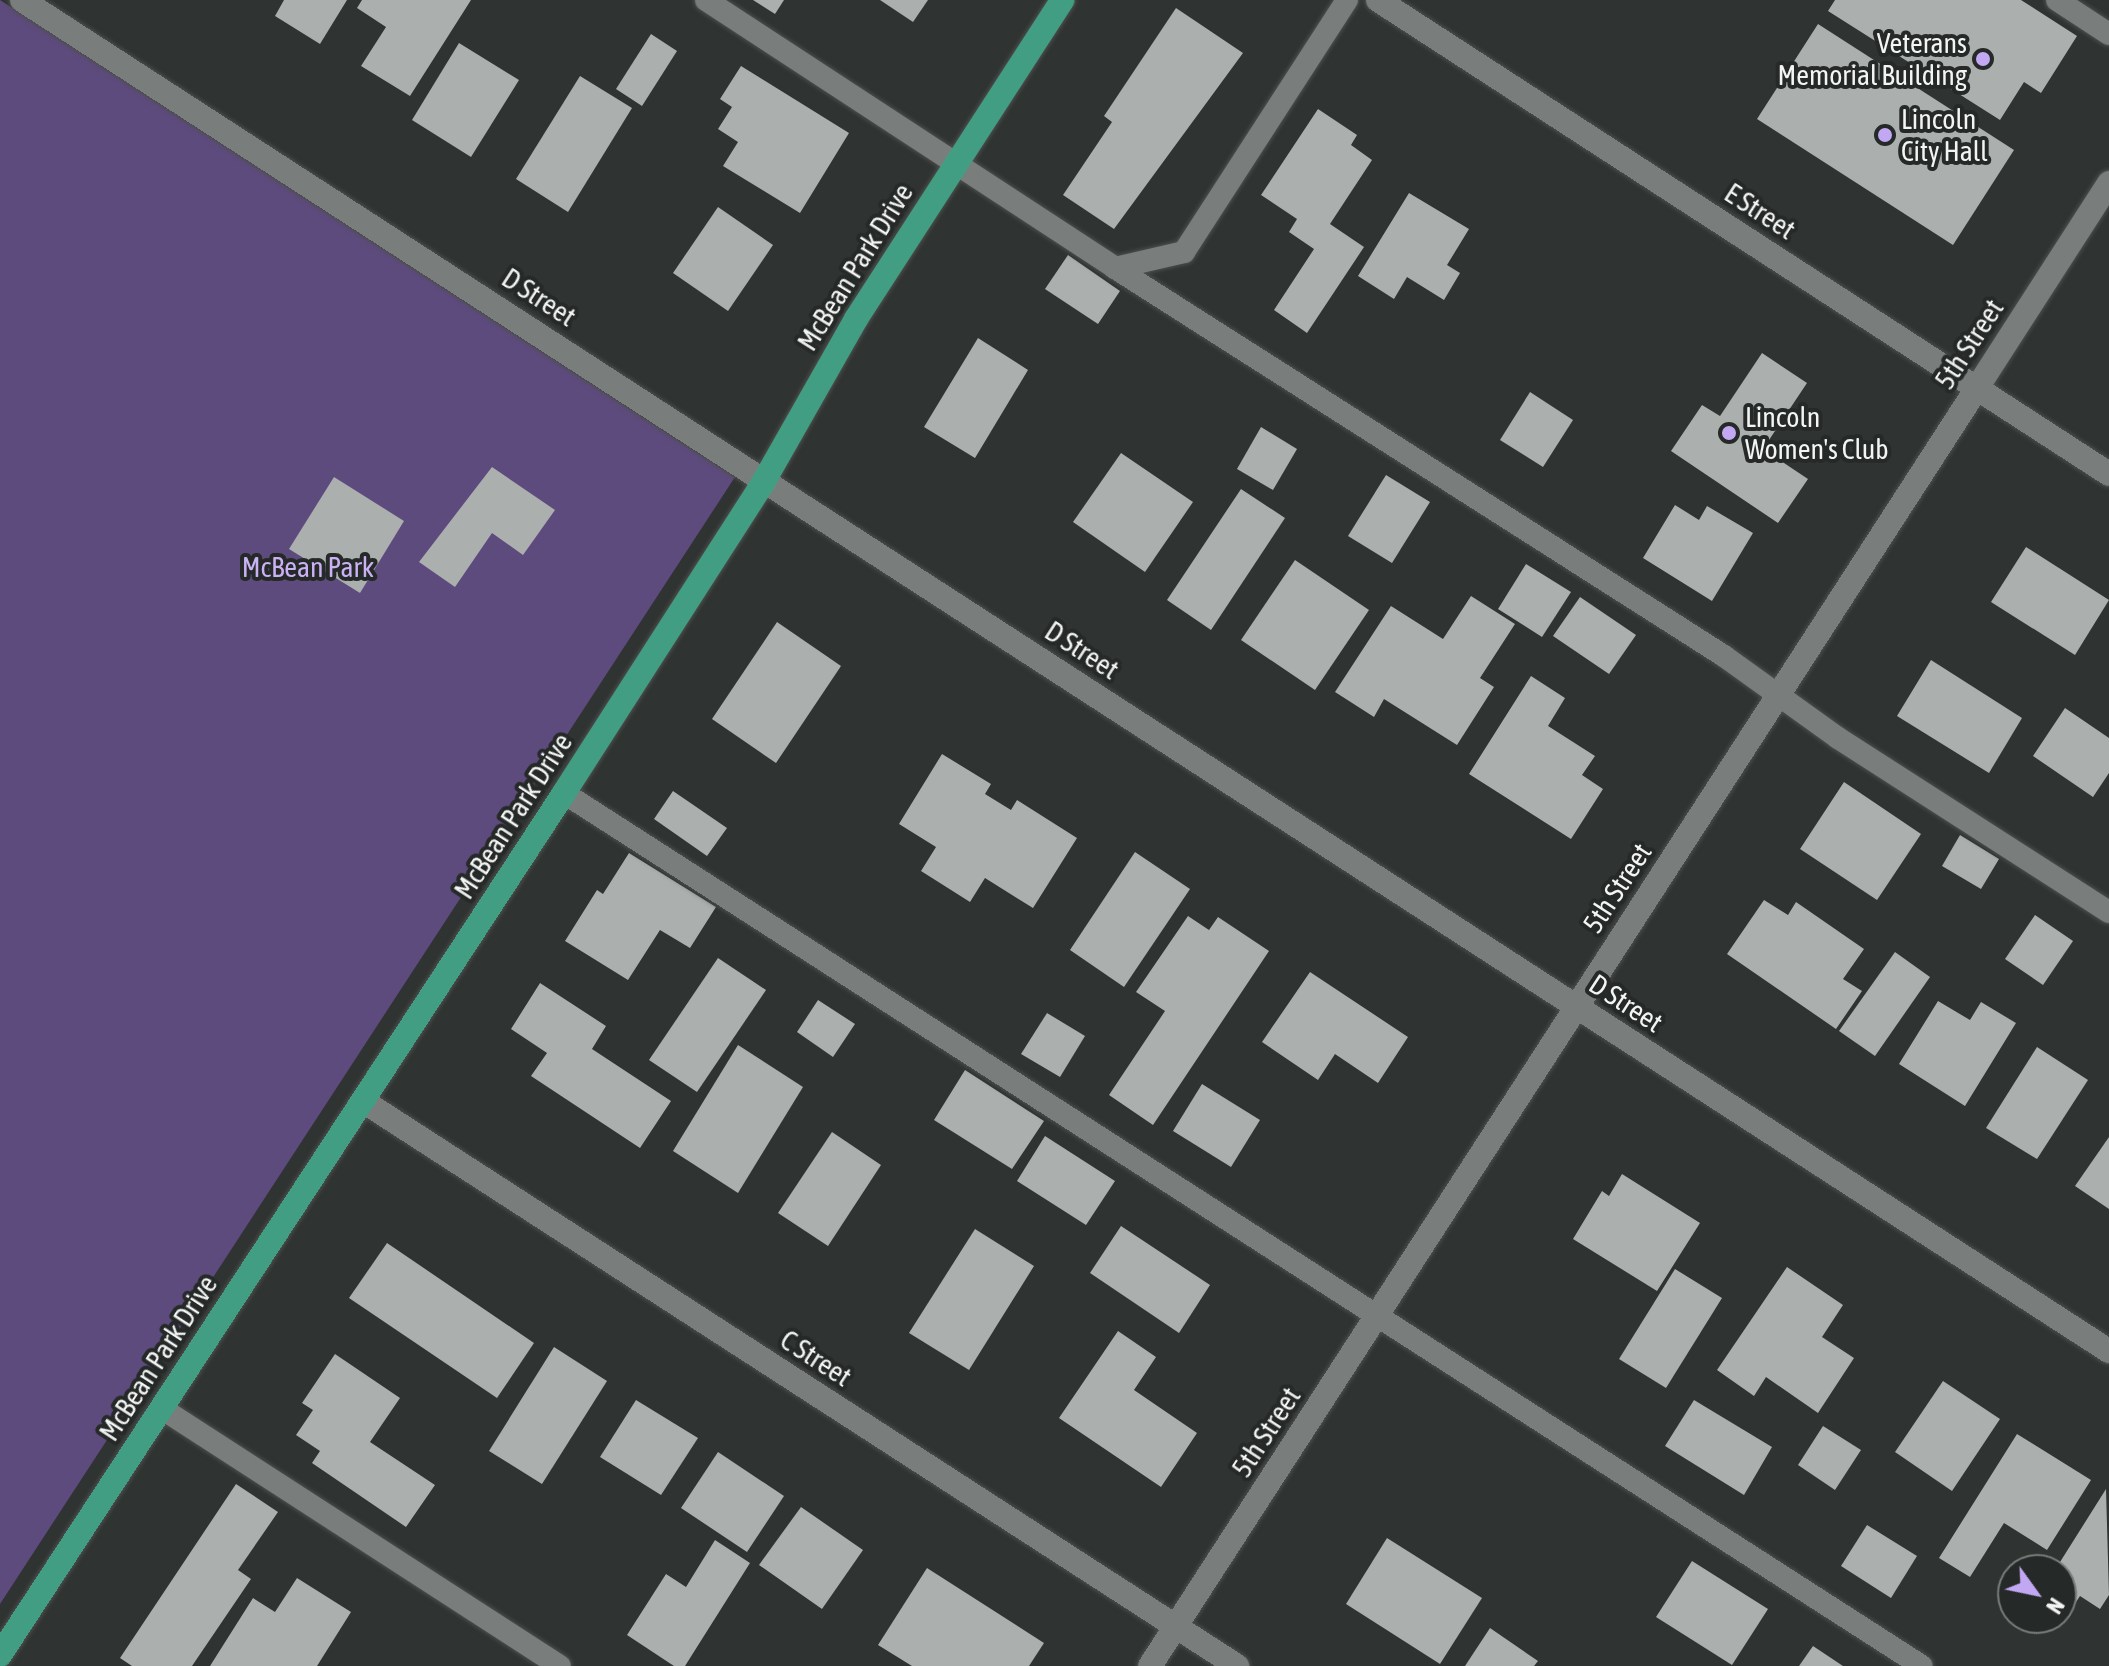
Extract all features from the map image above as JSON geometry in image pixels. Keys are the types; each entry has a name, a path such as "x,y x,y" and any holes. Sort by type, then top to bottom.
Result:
{"main road":[{"name":"McBean Park Drive","path":"0,1655 564,793 764,481 856,319 1062,0"}],"street":[{"name":"D Street","path":"22,0 2109,1351"},
{"name":"E Street","path":"1378,0 2109,474"},
{"name":"5th Street","path":"1150,1666 2109,183"},
{"name":"C Street","path":"363,1101 1237,1666"}],"lane":[{"path":"706,0 2109,912"},
{"path":"1115,268 1184,252 1347,0"},
{"path":"2057,0 2109,34"},
{"path":"564,793 1922,1666"},
{"path":"161,1408 560,1666"}],"green space":[{"name":"McBean Park","path":"0,0 735,477 0,1604"}],"building":[{"path":"284,0 347,0 320,44 275,16"},
{"path":"362,0 471,0 410,96 361,66 386,27 357,8"},
{"path":"753,0 784,0 775,14"},
{"path":"880,0 928,0 913,22"},
{"name":"Veterans Memorial Building","path":"1835,0 2021,0 2077,36 2041,93 2024,82 2000,120 1828,11"},
{"path":"1176,8 1243,53 1114,229 1063,195 1112,122 1104,116"},
{"name":"Lincoln City Hall","path":"1818,24 2014,150 1953,245 1757,119"},
{"path":"651,34 677,51 642,106 616,89"},
{"path":"459,43 519,80 471,157 412,120"},
{"path":"741,66 849,133 800,213 723,166 738,142 718,129 732,107 720,99"},
{"path":"580,76 632,108 568,212 516,179"},
{"path":"1318,109 1357,135 1351,145 1372,160 1330,224 1364,247 1307,333 1274,310 1314,249 1289,232 1297,219 1261,195"},
{"path":"1409,193 1469,229 1447,265 1460,273 1444,300 1407,277 1394,299 1358,276"},
{"path":"718,207 773,245 728,311 673,273"},
{"path":"1068,255 1120,291 1098,324 1045,289"},
{"path":"978,338 1028,370 975,458 924,427"},
{"name":"Lincoln Women's Club","path":"1762,353 1807,383 1763,449 1808,479 1778,523 1671,451 1702,405 1720,416"},
{"path":"1530,392 1573,420 1543,467 1500,440"},
{"path":"1261,427 1297,449 1273,490 1237,469"},
{"path":"1121,453 1193,502 1145,572 1073,522"},
{"path":"492,467 555,510 523,555 492,533 455,587 419,562"},
{"path":"1386,475 1430,502 1392,563 1348,536"},
{"path":"334,477 404,521 360,593 289,549"},
{"path":"1241,489 1285,518 1211,630 1167,600"},
{"path":"1675,505 1699,520 1707,506 1753,533 1712,601 1643,558"},
{"path":"2026,547 2109,600 2075,655 1991,602"},
{"path":"1295,560 1369,610 1315,690 1241,640"},
{"path":"1526,564 1571,592 1542,637 1498,609"},
{"path":"1471,596 1515,624 1480,678 1494,687 1457,745 1384,699 1374,717 1335,692 1391,606 1443,639"},
{"path":"1580,597 1636,635 1609,674 1553,636"},
{"path":"777,622 841,666 776,763 712,719"},
{"path":"1931,660 2022,718 1989,773 1897,716"},
{"path":"1531,676 1565,698 1548,726 1595,756 1582,775 1603,789 1571,839 1469,774"},
{"path":"2065,708 2109,738 2109,773 2093,797 2033,756"},
{"path":"942,754 991,784 985,794 1011,810 1017,800 1077,838 1033,908 985,878 970,902 921,871 936,847 899,824"},
{"path":"1844,782 1921,834 1877,900 1800,849"},
{"path":"673,791 727,828 707,856 654,819"},
{"path":"1960,835 1999,859 1981,889 1942,866"},
{"path":"1135,852 1190,889 1124,987 1070,950"},
{"path":"629,853 716,907 690,948 660,930 628,980 565,941 597,890 603,894"},
{"path":"1764,900 1788,915 1796,902 1864,949 1843,979 1862,991 1836,1029 1727,954"},
{"path":"2035,915 2073,941 2043,985 2005,959"},
{"path":"1188,916 1209,930 1218,917 1269,951 1153,1125 1109,1095 1165,1011 1136,992"},
{"path":"1895,952 1930,977 1875,1056 1839,1031"},
{"path":"718,958 766,990 697,1092 649,1060"},
{"path":"1310,972 1408,1037 1378,1083 1335,1054 1318,1080 1262,1042"},
{"path":"540,983 606,1026 592,1049 671,1101 640,1148 531,1076 547,1053 511,1029"},
{"path":"818,1000 855,1024 833,1057 797,1032"},
{"path":"1938,1001 1970,1020 1981,1002 2016,1023 1965,1106 1899,1064"},
{"path":"1047,1013 1085,1036 1060,1077 1021,1054"},
{"path":"738,1045 803,1087 738,1193 673,1151"},
{"path":"2037,1047 2088,1080 2037,1159 1986,1128"},
{"path":"965,1070 1044,1121 1012,1169 934,1120"},
{"path":"1202,1084 1260,1120 1231,1167 1173,1131"},
{"path":"832,1132 881,1165 828,1246 778,1213"},
{"path":"1045,1136 1115,1181 1086,1225 1017,1181"},
{"path":"2109,1137 2109,1209 2075,1186"},
{"path":"1622,1174 1700,1223 1657,1291 1573,1239 1602,1191 1609,1196"},
{"path":"1121,1226 1210,1285 1179,1333 1090,1273"},
{"path":"975,1229 1034,1266 969,1370 909,1333"},
{"path":"387,1243 534,1343 497,1398 349,1298"},
{"path":"1787,1267 1843,1305 1822,1337 1854,1358 1818,1413 1766,1377 1754,1396 1717,1370"},
{"path":"1675,1269 1722,1298 1666,1388 1619,1359"},
{"path":"1118,1331 1156,1357 1134,1390 1197,1433 1161,1487 1059,1418"},
{"path":"554,1347 607,1381 542,1484 489,1451"},
{"path":"335,1354 400,1398 370,1442 435,1485 406,1527 312,1463 320,1451 296,1435 313,1410 302,1403"},
{"path":"1943,1381 2000,1419 1952,1491 1895,1452"},
{"path":"636,1400 698,1438 661,1495 600,1457"},
{"path":"1694,1400 1772,1447 1744,1495 1665,1446"},
{"path":"1823,1426 1861,1450 1835,1490 1798,1465"},
{"path":"2017,1434 2091,1480 2047,1550 2004,1523 1970,1577 1939,1558"},
{"path":"718,1452 784,1496 747,1552 681,1508"},
{"path":"236,1484 278,1512 238,1570 251,1579 192,1666 132,1666 120,1658"},
{"path":"2106,1489 2109,1595 2100,1609 2080,1596 2077,1600 2077,1554 2065,1554"},
{"path":"801,1507 863,1550 822,1609 759,1565"},
{"path":"1867,1525 1917,1556 1891,1598 1841,1566"},
{"path":"1387,1538 1482,1598 1440,1664 1346,1604"},
{"path":"715,1540 750,1563 685,1666 674,1666 627,1635 666,1574 686,1587"},
{"path":"1692,1561 1768,1609 1732,1665 1656,1617"},
{"path":"927,1568 1044,1643 1029,1666 912,1666 878,1645"},
{"path":"297,1578 351,1612 317,1666 210,1666 253,1598 275,1612"},
{"path":"1490,1628 1538,1661 1534,1666 1465,1666"},
{"path":"1813,1646 1843,1666 1799,1666"}],"place":[{"name":"Veterans Memorial Building","path":"1983,59"},
{"name":"Lincoln City Hall","path":"1885,135"},
{"name":"Lincoln Women's Club","path":"1729,433"}]}
